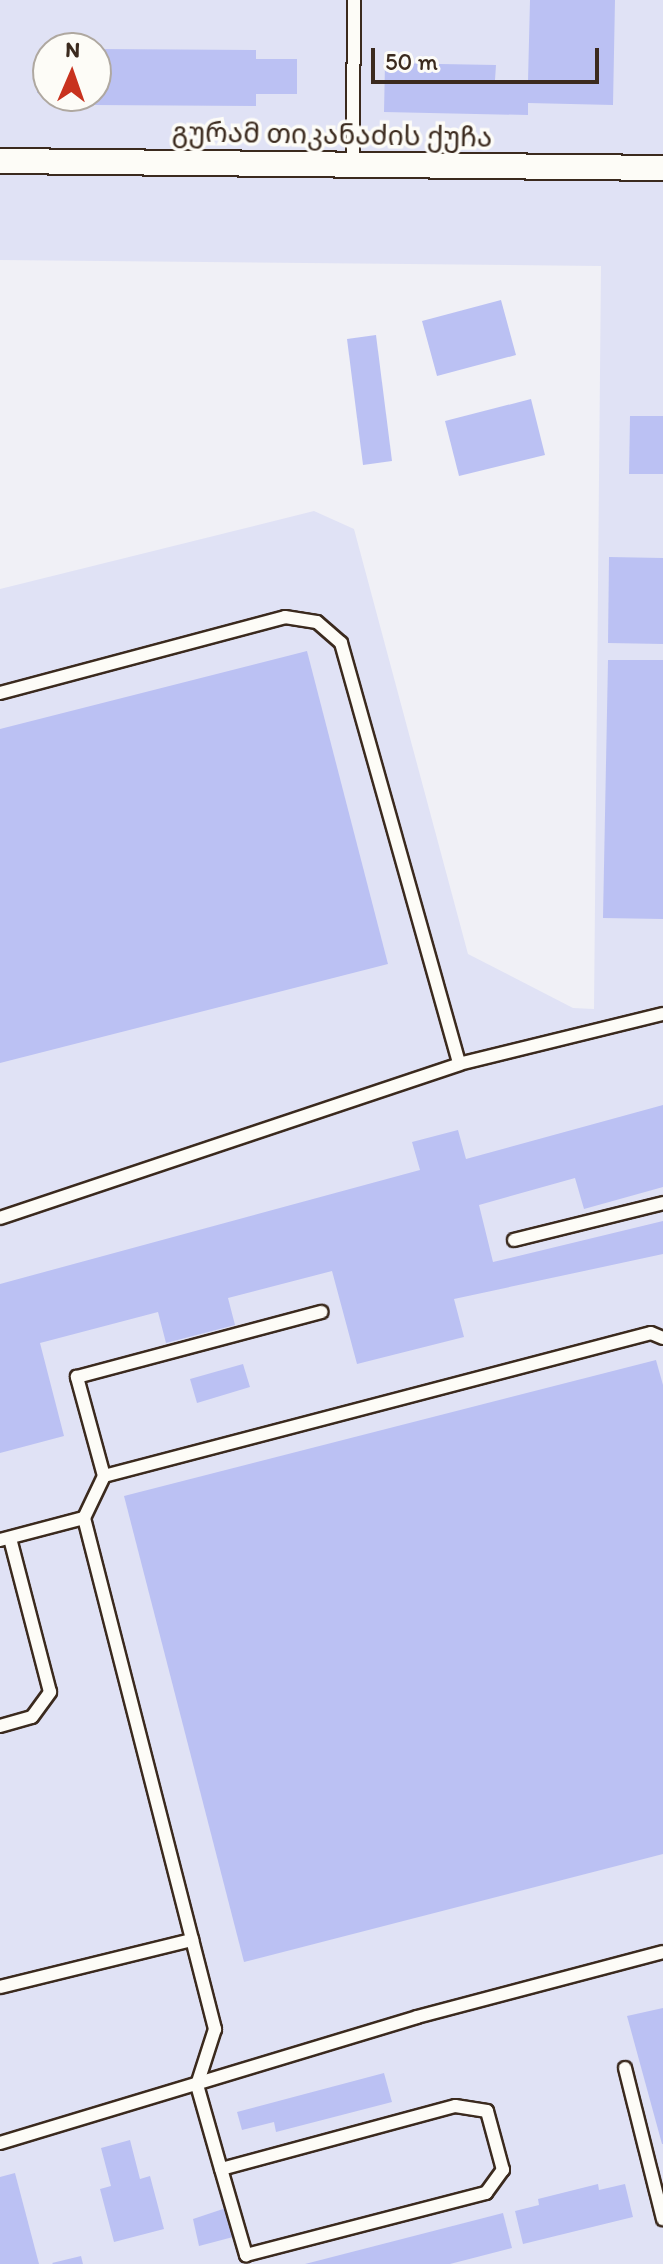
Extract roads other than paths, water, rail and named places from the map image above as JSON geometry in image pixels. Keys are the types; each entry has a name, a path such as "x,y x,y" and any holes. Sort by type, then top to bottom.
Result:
{"street":[{"name":"გურამ თიკანაძის ქუჩა","path":"0,161 663,168"}],"lane":[{"path":"353,165 354,0"},
{"path":"0,693 285,617 317,622 341,643 459,1064"},
{"path":"0,1218 459,1064 663,1014"},
{"path":"514,1240 663,1203"},
{"path":"221,2169 455,2106 487,2111 503,2170 486,2193 246,2255 221,2169 197,2085 215,2029 84,1518 104,1476 77,1377 322,1312"},
{"path":"104,1476 651,1333 663,1338"},
{"path":"0,1726 32,1717 50,1692 5,1539 84,1518"},
{"path":"0,1987 192,1940"},
{"path":"0,2143 417,2017 663,1952"},
{"path":"625,2068 659,2186 663,2219"}]}
